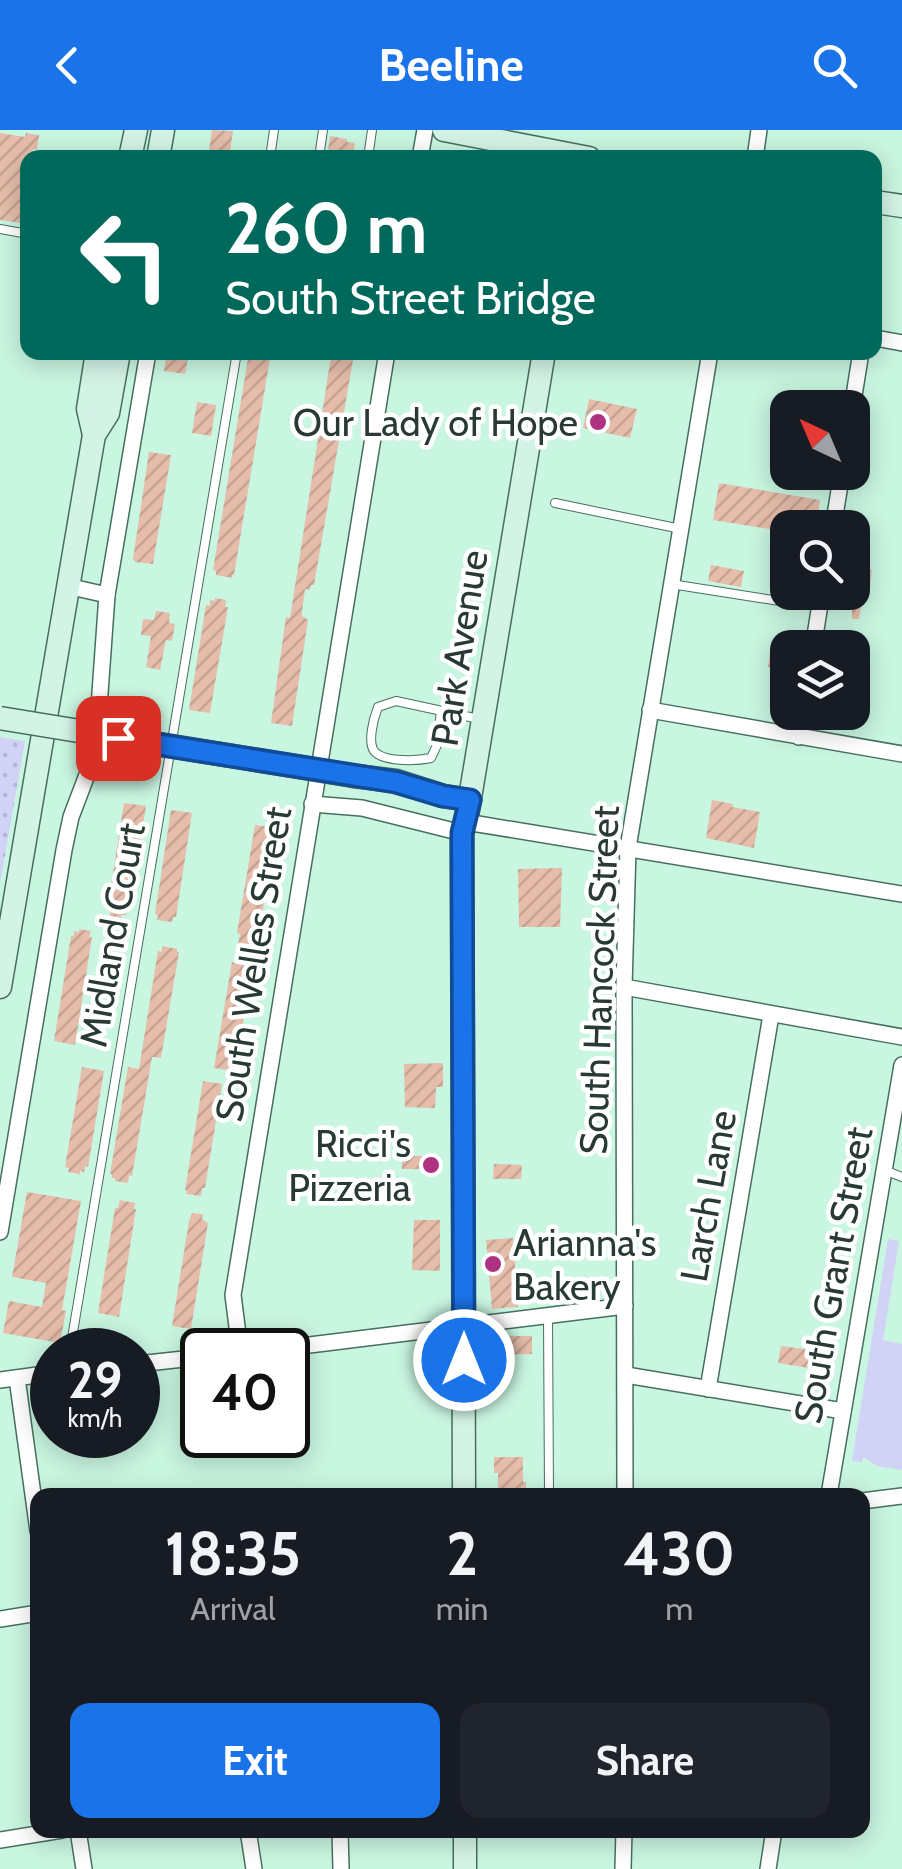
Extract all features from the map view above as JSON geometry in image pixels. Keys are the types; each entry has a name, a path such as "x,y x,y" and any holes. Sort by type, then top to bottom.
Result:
{"main road":[{"path":"456,131 547,150"},
{"path":"94,436 88,409 96,360"},
{"path":"0,986 94,436 108,413 118,360"},
{"name":"Park Avenue","path":"464,1488 466,818 543,360"},
{"path":"0,718 396,782 443,796 466,818"},
{"path":"464,1838 465,1869"}],"street":[{"path":"0,1232 64,850 71,817 93,759 107,594 147,360"},
{"name":"South Welles Street","path":"237,1328 233,1295 386,360"},
{"name":"South Hancock Street","path":"625,1488 624,987 628,848 709,360"},
{"path":"855,390 860,360"},
{"path":"67,586 107,594"},
{"path":"650,710 902,754"},
{"path":"799,737 800,730"},
{"path":"312,804 466,818 902,894"},
{"path":"624,987 902,1036"},
{"name":"Larch Lane","path":"708,1389 771,1015"},
{"name":"South Grant Street","path":"830,1488 891,1163 902,1065"},
{"path":"310,1345 625,1306"},
{"path":"626,1375 843,1411"},
{"path":"0,1380 30,1376"},
{"path":"17,1378 32,1488"},
{"path":"870,1500 902,1496"},
{"path":"0,1619 30,1614"},
{"path":"0,1840 30,1835"},
{"path":"79,1838 84,1869"},
{"path":"249,1838 254,1869"},
{"path":"340,1838 341,1869"},
{"path":"624,1838 624,1869"},
{"path":"768,1869 773,1838"}],"lane":[{"name":"Midland Court","path":"74,1328 236,360"},
{"path":"555,503 680,529"},
{"path":"671,584 770,600"},
{"path":"440,710 438,745 431,758 415,762 388,757 376,753 371,745 378,707 396,701 440,710 483,720"},
{"path":"891,1163 902,1177"},
{"path":"548,1315 549,1488"}],"shaded area":[{"path":"0,737 25,741 0,884"},
{"path":"888,1239 899,1241 883,1340 902,1344 902,1470 877,1466 863,1457 862,1462 852,1461"}],"building":[{"path":"212,130 233,131 230,150 209,150"},
{"path":"0,133 39,135 37,150 20,150 20,223 0,220"},
{"path":"330,136 355,143 354,150 328,150"},
{"path":"166,360 188,360 185,374 164,371"},
{"path":"248,360 270,360 234,575 216,575 213,570"},
{"path":"330,360 353,360 314,585 305,589 302,616 308,620 292,726 271,723 286,617 290,618"},
{"path":"589,399 637,409 630,438 583,428"},
{"path":"197,402 216,405 211,436 192,433"},
{"path":"149,452 171,455 153,564 133,559"},
{"path":"719,483 820,500 819,510 770,510 770,529 713,520"},
{"path":"711,565 744,571 741,587 708,581"},
{"path":"210,600 226,600 228,607 210,713 189,710 206,605 210,606"},
{"path":"852,610 860,610 859,619 852,619"},
{"path":"156,611 170,613 169,623 175,624 172,641 166,640 160,670 146,667 151,636 141,635 143,619 154,620"},
{"path":"712,800 760,812 754,848 706,838"},
{"path":"124,803 146,806 129,910 121,918 110,916 107,911"},
{"path":"171,810 192,813 176,917 172,922 157,920 155,914"},
{"path":"255,825 277,828 259,932 251,937 247,961 253,964 235,1071 214,1068 240,934 237,933"},
{"path":"562,868 560,927 519,927 518,869"},
{"path":"79,929 91,931 92,937 75,1045 54,1041 71,936"},
{"path":"162,946 179,952 161,1058 152,1057 132,1176 129,1175 128,1183 115,1181 110,1174 128,1067 139,1069 158,951 162,952"},
{"path":"443,1063 443,1087 436,1087 435,1108 405,1107 404,1064"},
{"path":"82,1067 104,1071 88,1167 80,1174 68,1172 65,1167"},
{"path":"203,1081 222,1084 201,1196 186,1194 185,1190"},
{"path":"402,1156 440,1156 440,1169 402,1169"},
{"path":"494,1164 522,1165 521,1179 493,1179"},
{"path":"27,1192 81,1201 62,1310 66,1311 63,1328 30,1328 30,1338 3,1333 9,1301 42,1307 46,1283 12,1277"},
{"path":"120,1200 135,1203 136,1209 119,1317 98,1313 115,1208"},
{"path":"192,1213 203,1214 202,1219 208,1223 191,1328 185,1328 172,1326"},
{"path":"414,1220 440,1220 440,1271 412,1270"},
{"path":"513,1238 518,1307 492,1309 486,1240"},
{"path":"500,1336 532,1336 532,1354 500,1355"},
{"path":"781,1346 819,1351 815,1369 778,1363"},
{"path":"494,1457 523,1457 526,1488 498,1488 498,1473 494,1473"}],"place":[{"name":"Our Lady of Hope","path":"598,422"},
{"name":"Ricci's Pizzeria","path":"431,1165"},
{"name":"Arianna's Bakery","path":"493,1264"}],"route":[{"path":"118,738 396,782 470,800 462,833 464,1360"}]}
